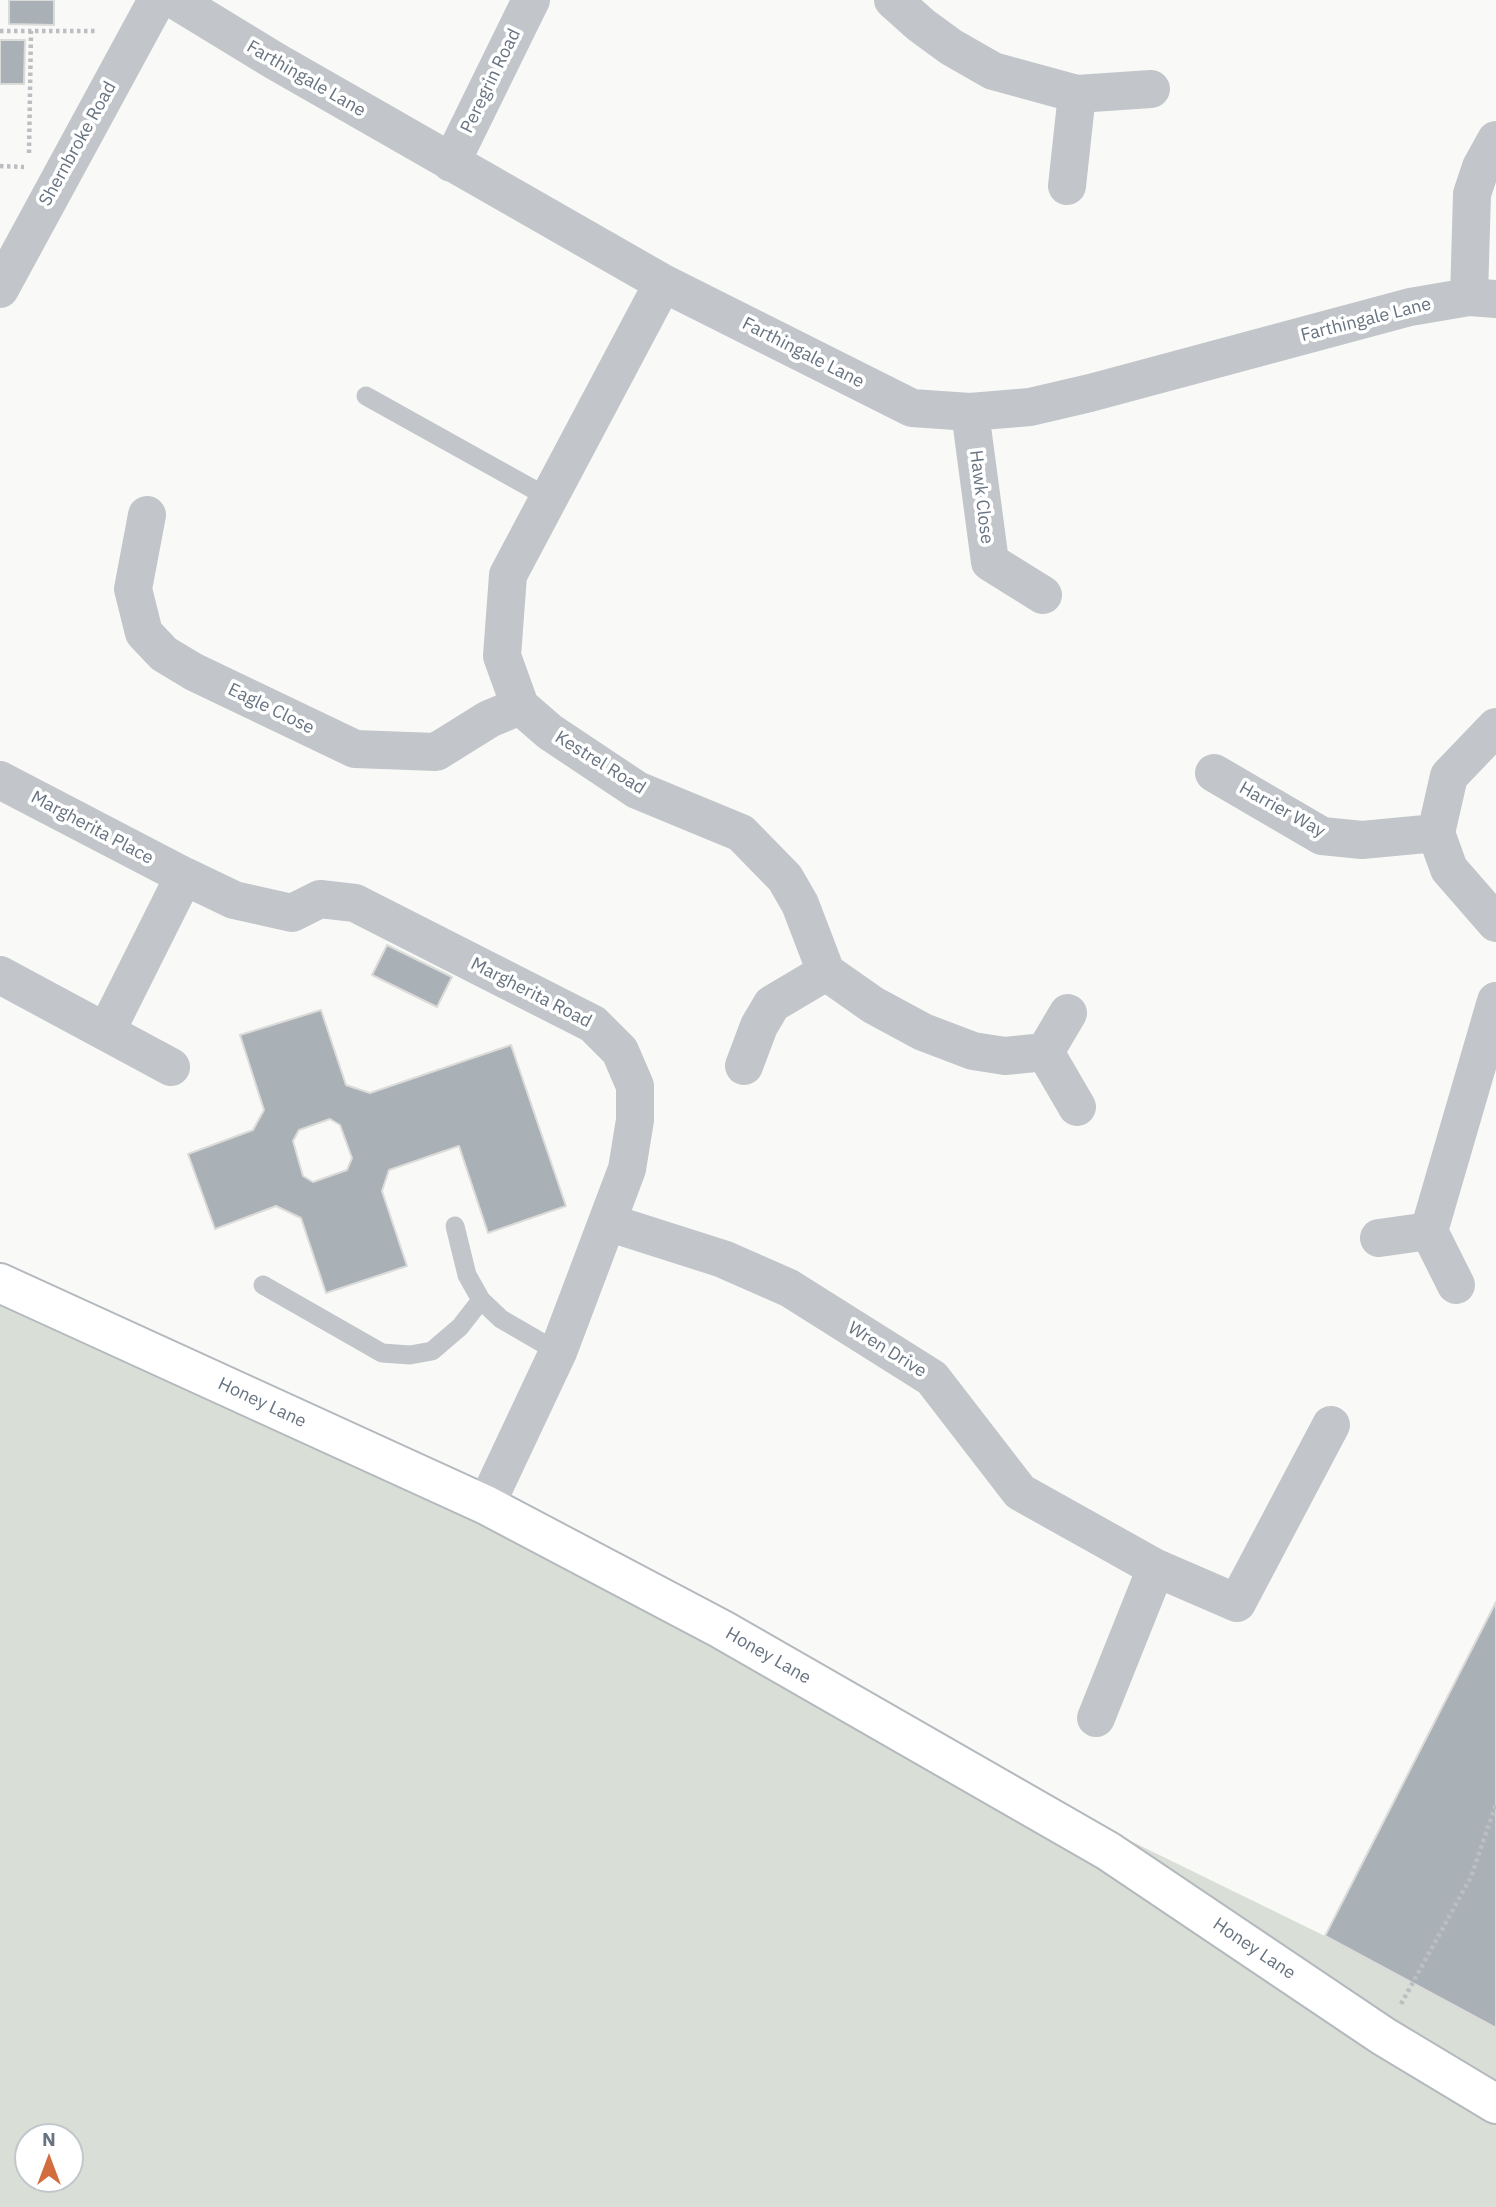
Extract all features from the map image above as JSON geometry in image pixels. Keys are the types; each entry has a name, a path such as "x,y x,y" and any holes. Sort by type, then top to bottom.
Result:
{"street":[{"name":"Farthingale Lane","path":"175,0 265,55 663,282 912,408 970,412 1030,407 1410,307 1482,298"},
{"name":"Peregrin Road","path":"452,163 531,0"},
{"path":"893,0 951,47 993,71 1077,94 1152,89"},
{"name":"Shernbroke Road","path":"3,274 149,15"},
{"path":"1067,186 1077,94"},
{"path":"1482,298 1472,194 1481,167 1496,140"},
{"name":"Kestrel Road","path":"663,282 508,575 502,656 520,706 550,732 637,789 741,833 785,878 800,904 826,972"},
{"name":"Hawk Close","path":"970,412 989,562 1043,594"},
{"name":"Eagle Close","path":"147,515 133,589 144,633 164,654 205,678 355,749 436,752 489,719 520,706"},
{"path":"1496,727 1449,776 1436,833 1449,869 1496,923"},
{"name":"Harrier Way","path":"1214,772 1322,836 1362,840 1436,833"},
{"name":"Margherita Place","path":"0,780 184,876"},
{"path":"106,1032 184,876"},
{"name":"Margherita Road","path":"184,876 234,900 292,914 320,899 355,903 593,1024 620,1051 635,1086 635,1120 627,1169 558,1352 486,1505"},
{"path":"744,1066 759,1026 772,1004 826,972 883,1010 923,1032 973,1051 1005,1056 1045,1052"},
{"path":"0,975 172,1067"},
{"path":"1456,1284 1429,1231 1496,1001"},
{"path":"1045,1052 1068,1013"},
{"path":"1045,1052 1077,1107"},
{"name":"Wren Drive","path":"607,1222 723,1259 789,1288 932,1378 1020,1492 1156,1568 1237,1604 1331,1426"},
{"path":"1379,1238 1429,1231"},
{"name":"Honey Lane","path":"0,1283 486,1505 720,1629 1108,1851 1383,2036 1496,2104"},
{"path":"1096,1718 1156,1568"}],"lane":[{"path":"366,396 549,498"},
{"path":"455,1226 467,1275 481,1300 501,1319 558,1352"},
{"path":"263,1284 382,1353 410,1355 432,1351 460,1327 481,1300"}],"path":[{"path":"0,31 31,31 149,15"},
{"path":"29,167 31,31"},
{"path":"1383,2036 1471,1877 1496,1804"}],"shaded area":[{"path":"0,1288 1325,1936 1496,2024 1496,2207 0,2207"}],"building":[{"path":"9,0 54,0 54,25 9,24"},
{"path":"0,40 25,40 24,84 0,84"},
{"path":"387,945 452,977 437,1007 372,975"},
{"path":"321,1010 346,1085 370,1093 511,1045 566,1206 488,1233 459,1146 389,1170 382,1191 407,1266 326,1293 301,1218 276,1206 215,1229 188,1154 253,1130 264,1110 240,1035","holes":["330,1119 340,1125 352,1158 347,1170 313,1182 303,1176 293,1141 299,1130"]},
{"path":"1496,1602 1496,2028 1325,1936"}]}
